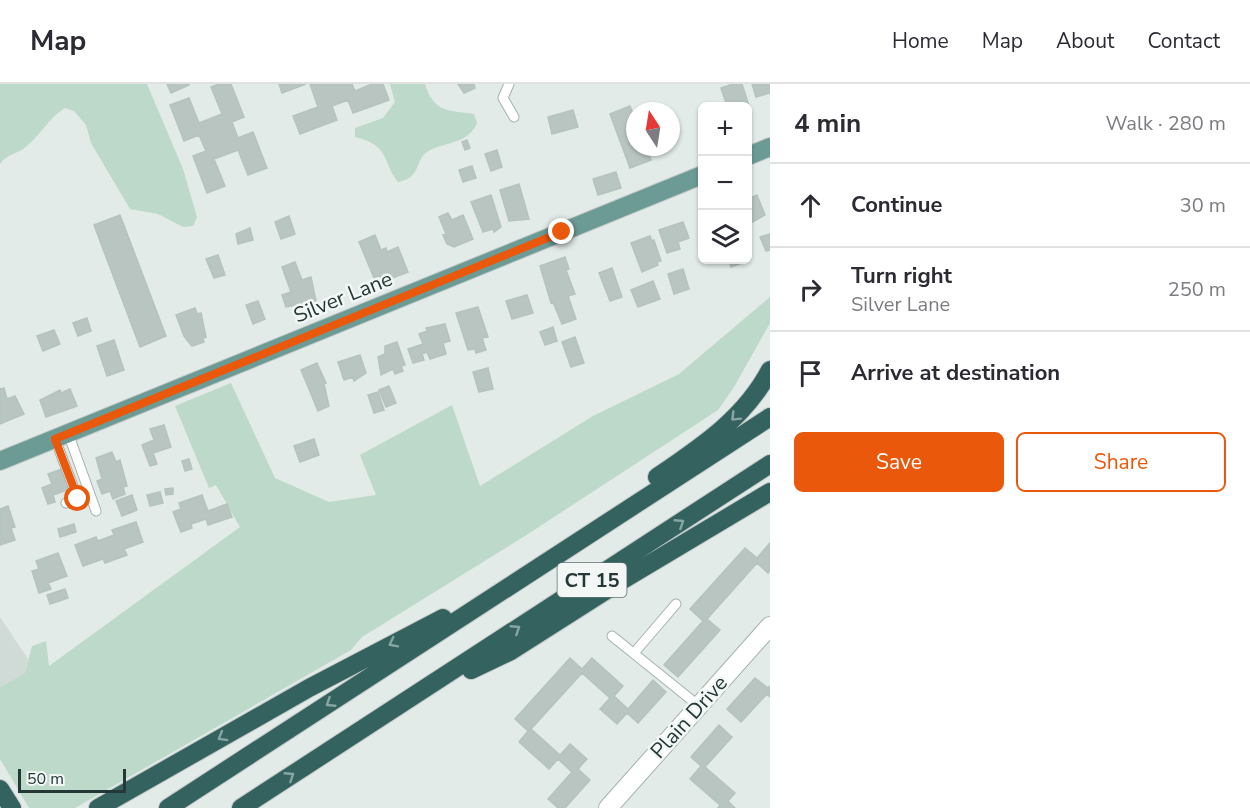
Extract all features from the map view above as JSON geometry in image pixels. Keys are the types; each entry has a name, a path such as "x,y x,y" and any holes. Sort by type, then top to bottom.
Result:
{"highway":[{"path":"583,539 644,486 715,436 743,409 770,370"},
{"name":"CT 15","path":"168,808 770,417"},
{"name":"CT 15","path":"241,808 770,464"},
{"path":"414,696 511,651 621,581 770,492"},
{"path":"98,808 309,687 520,580"},
{"path":"0,789 12,808"}],"main road":[{"path":"752,154 770,147"},
{"name":"Silver Lane","path":"0,461 698,177"}],"street":[{"name":"Plain Drive","path":"608,808 770,626"}],"lane":[{"path":"509,84 503,99 514,117"},
{"path":"62,436 78,499 66,503"},
{"path":"62,436 96,511"},
{"path":"633,653 676,604"},
{"path":"612,636 699,706"}],"shaded area":[{"path":"0,617 28,659 25,673 0,687"}],"green space":[{"path":"0,84 147,84 183,169 197,217 193,226 183,227 158,214 130,209 91,143 86,125 74,111 65,108 29,144 8,156 0,164"},
{"path":"390,84 425,84 438,105 449,110 474,114 477,123 469,135 430,150 421,158 411,177 398,182 380,149 355,137 355,128 383,118 395,102"},
{"path":"770,297 770,323 734,387 718,410 525,536 362,637 351,650 75,808 29,808 0,759 0,687 25,673 32,646 46,641 49,666 240,527 216,485 209,488 175,406 231,383 275,478 329,502 376,495 360,455 452,405 480,486 593,416 679,374"}],"building":[{"path":"167,84 189,84 189,85 171,93"},
{"path":"231,84 244,117 232,122 238,138 253,132 267,168 248,175 238,150 214,159 225,186 207,193 193,156 206,151 199,135 184,141 170,105 189,98 199,123 222,114 211,87"},
{"path":"279,84 306,84 282,93"},
{"path":"310,84 352,84 355,91 372,84 383,84 389,100 353,113 348,100 332,106 337,120 300,134 293,116 318,107"},
{"path":"458,84 474,84 475,88 464,93"},
{"path":"742,84 748,102 726,102 721,88"},
{"path":"752,84 770,84 770,93 756,97"},
{"path":"626,108 626,156 649,156 651,160 630,168 610,114"},
{"path":"573,110 578,127 552,134 548,117"},
{"path":"467,140 470,148 465,150 462,142"},
{"path":"497,150 502,167 491,171 485,154"},
{"path":"472,166 476,178 463,182 459,170"},
{"path":"616,172 621,188 598,195 593,179"},
{"path":"519,184 529,219 509,221 500,190"},
{"path":"491,195 501,227 494,232 493,229 483,232 471,202"},
{"path":"757,195 765,215 752,222 752,210 752,197"},
{"path":"448,213 452,220 463,215 473,239 454,247 447,244 443,235 446,234 439,217"},
{"path":"120,215 166,336 140,347 94,225"},
{"path":"289,216 295,234 281,239 275,222"},
{"path":"683,222 689,238 678,242 680,249 667,253 659,230"},
{"path":"250,228 253,240 238,244 236,234"},
{"path":"770,234 770,250 766,251 760,237"},
{"path":"375,235 381,250 386,248 387,252 398,247 408,272 382,282 380,275 374,278 359,242"},
{"path":"650,236 652,241 654,240 661,261 657,262 658,265 642,272 631,243"},
{"path":"218,255 225,275 214,278 206,259"},
{"path":"565,257 569,269 566,270 575,294 568,296 576,319 562,324 553,302 551,303 540,266"},
{"path":"295,262 302,280 311,277 316,301 286,307 282,295 291,292 282,267"},
{"path":"612,268 622,297 610,301 599,273"},
{"path":"683,269 689,289 674,294 668,274"},
{"path":"653,281 660,299 638,307 631,290"},
{"path":"527,295 533,313 512,319 506,301"},
{"path":"258,301 265,319 253,324 246,305"},
{"path":"478,307 488,337 482,338 486,350 476,353 475,349 468,350 456,313"},
{"path":"195,308 197,314 201,313 206,337 203,339 204,342 192,346 184,336 176,315"},
{"path":"87,318 91,331 78,336 73,323"},
{"path":"445,324 450,341 443,343 446,354 430,359 427,352 422,354 424,360 413,363 408,349 423,344 419,334 427,331 426,328"},
{"path":"553,327 557,341 545,345 540,332"},
{"path":"54,330 60,344 43,351 37,336"},
{"path":"575,337 584,363 571,367 562,342"},
{"path":"114,340 124,370 107,376 97,346"},
{"path":"397,342 405,365 401,366 403,371 395,374 393,369 381,375 378,357 385,354 385,346"},
{"path":"360,355 366,373 354,381 353,377 344,380 338,362"},
{"path":"317,363 326,383 324,384 329,406 318,411 301,370"},
{"path":"488,368 493,389 479,392 473,372"},
{"path":"389,386 396,403 386,407 379,390"},
{"path":"4,388 7,399 15,396 24,414 0,424 0,389"},
{"path":"70,389 77,406 46,417 40,400 60,390 61,393"},
{"path":"378,392 384,410 374,413 368,395"},
{"path":"164,425 171,447 153,453 157,464 150,466 142,445 154,440 150,429"},
{"path":"314,439 319,455 300,462 294,446"},
{"path":"112,452 116,462 120,460 127,486 123,487 125,494 113,499 110,491 102,494 97,481 102,479 96,458"},
{"path":"189,459 192,469 185,471 182,461"},
{"path":"62,469 70,489 53,495 55,502 48,504 42,488 52,484 48,474"},
{"path":"173,488 173,494 166,495 165,489"},
{"path":"160,492 163,503 150,506 147,495"},
{"path":"132,495 137,510 122,516 116,501"},
{"path":"202,495 208,511 227,504 232,517 208,525 206,519 191,524 192,528 181,532 173,512 181,509 179,503"},
{"path":"8,506 15,527 11,528 15,540 0,545 0,509"},
{"path":"136,522 143,542 124,549 127,555 105,563 103,559 83,566 75,545 96,537 98,541 114,535 112,530"},
{"path":"74,524 76,532 60,537 58,529"},
{"path":"770,543 768,573 757,563 707,619 720,630 678,677 664,665 703,621 690,609 745,548 757,558"},
{"path":"58,553 67,576 48,583 51,589 39,593 32,571 39,569 36,561"},
{"path":"65,589 68,598 50,604 47,595"},
{"path":"570,658 582,669 592,658 623,686 614,696 628,709 653,680 666,692 638,723 627,713 617,724 600,709 610,698 582,673 531,729 560,755 570,744 587,759 578,769 590,780 565,808 558,808 548,799 572,772 558,759 549,769 519,742 528,731 515,719"},
{"path":"755,678 768,688 770,686 770,697 767,694 741,722 727,709"},
{"path":"719,725 732,737 705,767 735,793 728,801 735,808 718,808 720,805 690,779 701,766 691,757"}],"route":[{"path":"78,499 55,439 562,232"}]}
